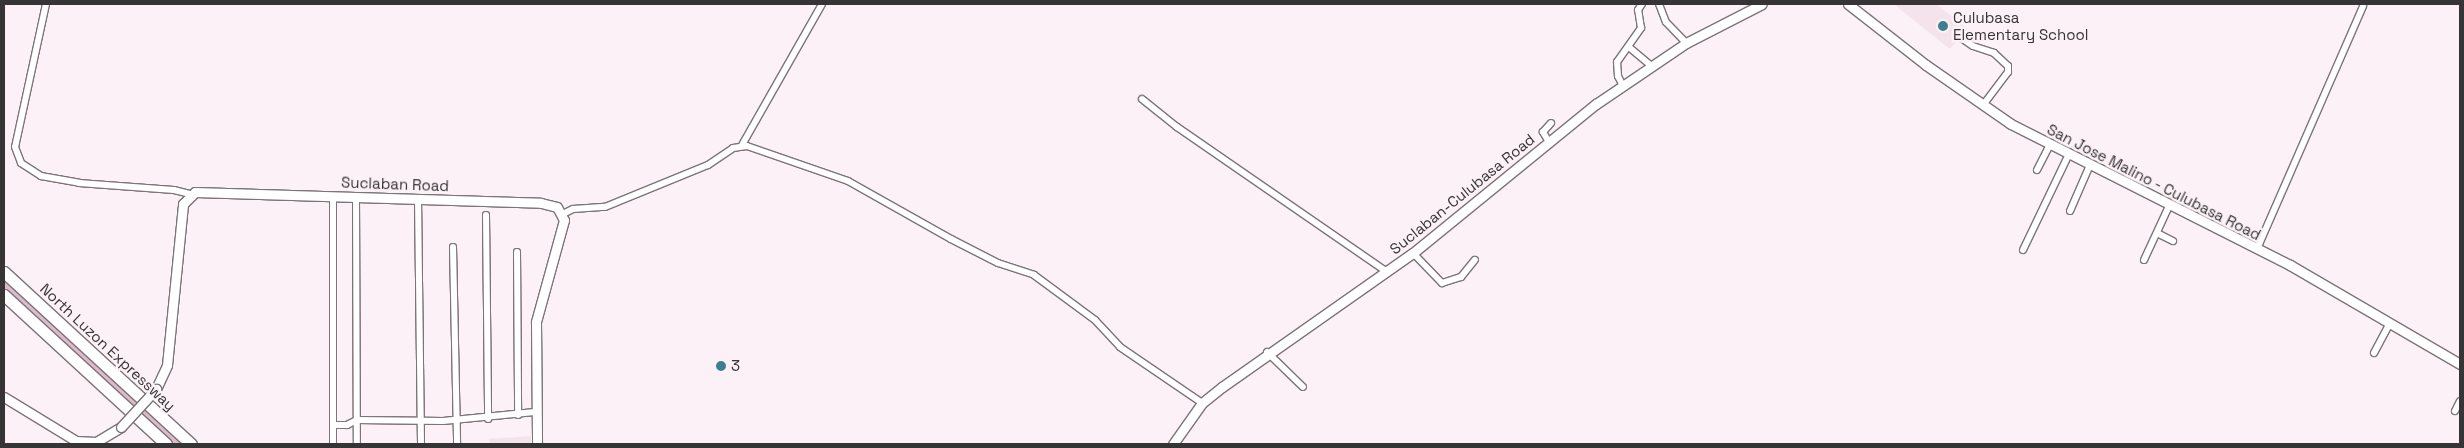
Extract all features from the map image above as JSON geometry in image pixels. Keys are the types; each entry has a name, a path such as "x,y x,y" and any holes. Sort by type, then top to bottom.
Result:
{"highway":[{"name":"North Luzon Expressway","path":"4,272 192,444"},
{"path":"4,295 166,444"}],"street":[{"path":"4,396 76,442 96,442 121,427 156,389 166,365 181,212 190,194 174,190 79,183 41,176 21,163 15,147 46,4"},
{"path":"537,444 535,412 536,322 562,236 563,214 569,210 605,207 708,165 742,145 822,4"},
{"path":"1623,86 1618,76 1617,62 1630,48 1641,28 1638,10 1642,4"},
{"path":"1659,4 1666,22 1686,42"},
{"name":"Suclaban-Culubasa Road","path":"1173,444 1202,403 1267,352 1413,254 1550,142 1623,86 1653,67 1686,42 1762,4"},
{"name":"San Jose Malino - Culubasa Road","path":"1848,4 1983,105 2050,145 2290,265 2389,325 2460,364"},
{"path":"2258,250 2363,6"},
{"path":"1957,35 1973,46 1994,53 2008,66 2008,72 1983,105"},
{"path":"1630,48 1653,67"},
{"path":"1142,99 1177,127 1386,271"},
{"path":"1550,123 1543,132 1550,142"},
{"path":"742,145 848,181 998,263 1034,275 1095,320 1120,347 1202,403"},
{"path":"2037,170 2050,145"},
{"path":"2023,250 2069,154"},
{"path":"2070,211 2090,165"},
{"name":"Suclaban Road","path":"190,194 207,190 541,203 557,207 563,214"},
{"path":"333,196 333,444"},
{"path":"356,197 357,444"},
{"path":"418,198 421,444"},
{"path":"2144,260 2170,204"},
{"path":"486,215 488,418"},
{"path":"2157,233 2173,240"},
{"path":"453,247 457,444"},
{"path":"517,252 518,415"},
{"path":"1413,254 1442,283 1461,277 1475,260"},
{"path":"2374,353 2389,325"},
{"path":"1267,352 1303,387"},
{"path":"2456,411 2460,401"},
{"path":"334,425 347,425 357,420 456,420 535,412"}],"shaded area":[{"name":"Culubasa Elementary School","path":"1897,4 1936,4 1967,28 1950,49 1896,6"},
{"path":"4,277 187,444 170,444 4,290"},
{"path":"531,436 531,444 490,444 489,439"}],"place":[{"name":"Culubasa Elementary School","path":"1943,26"},
{"name":"3","path":"721,366"}]}
